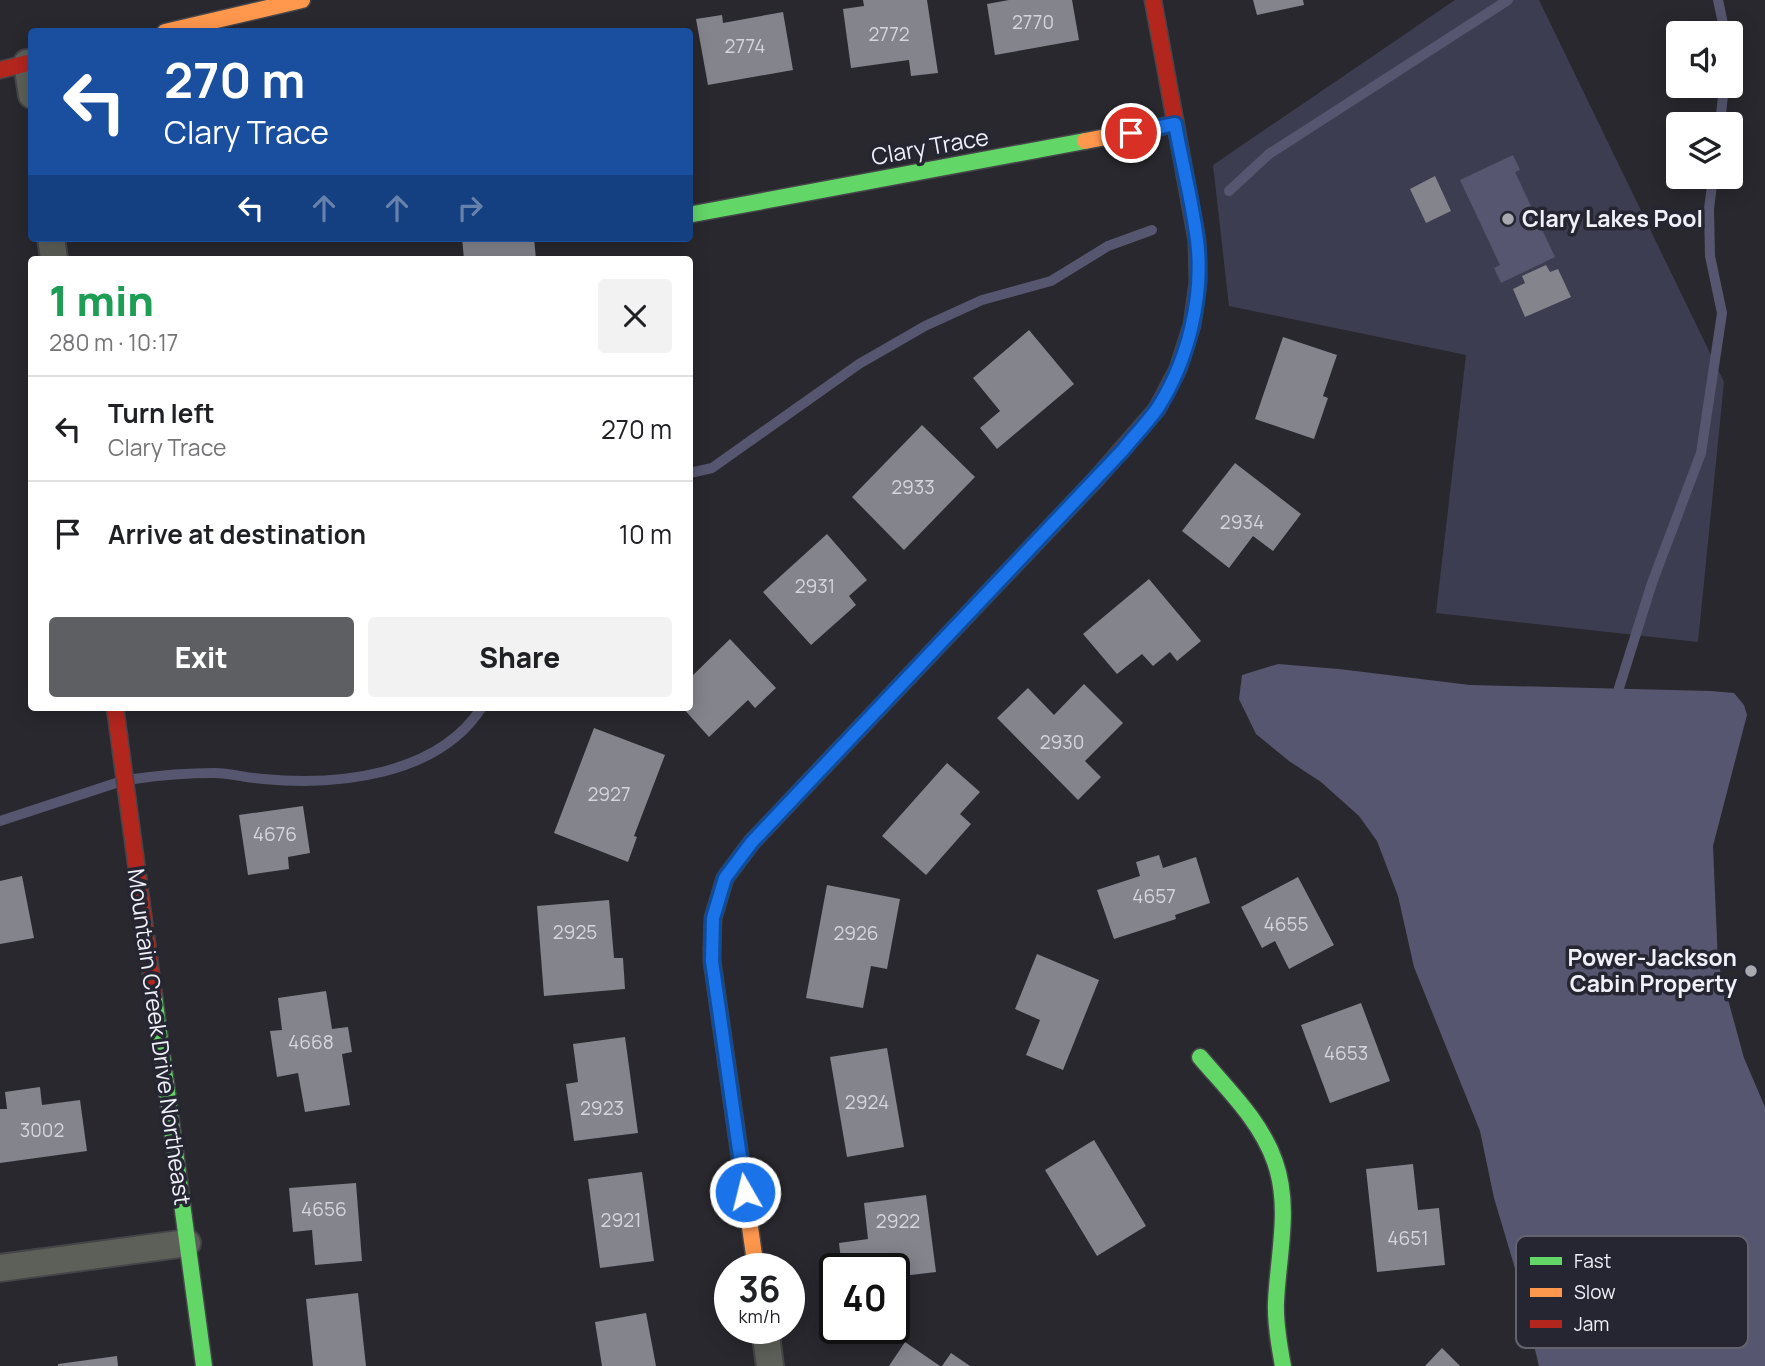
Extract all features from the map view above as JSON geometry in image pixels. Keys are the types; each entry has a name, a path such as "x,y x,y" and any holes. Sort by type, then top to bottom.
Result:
{"street":[{"path":"182,28 302,0"},
{"path":"754,1253 712,961 713,918 725,878 752,842 1123,450 1157,409 1178,369 1192,325 1198,282 1197,241 1153,0"},
{"path":"0,70 28,63"},
{"name":"Clary Trace","path":"693,214 1175,124"},
{"name":"Mountain Creek Drive Northeast","path":"116,711 204,1366"},
{"path":"1200,1057 1256,1125 1280,1177 1282,1239 1276,1298 1277,1336 1283,1366"},
{"path":"0,1268 187,1243"},
{"path":"767,1344 770,1366"}],"shaded area":[{"path":"1455,0 1539,0 1724,382 1698,642 1436,613 1466,355 1229,306 1213,165"},
{"name":"Clary Lakes Pool","path":"1513,155 1520,170 1515,172 1555,257 1501,283 1494,268 1500,265 1460,180"},
{"path":"1278,664 1470,685 1734,693 1744,705 1747,715 1713,846 1718,963 1744,1058 1765,1107 1765,1366 1539,1366 1535,1348 1748,1348 1748,1236 1516,1236 1516,1272 1494,1198 1480,1131 1414,967 1398,896 1377,841 1359,816 1321,782 1289,761 1256,734 1239,699 1242,675"}],"building":[{"path":"863,0 927,0 938,73 911,76 909,60 851,68 843,9 864,6"},
{"path":"1009,0 1072,0 1079,40 995,55 987,4"},
{"path":"1253,0 1303,0 1304,5 1257,15"},
{"path":"783,12 793,70 708,85 696,19 722,15 723,23"},
{"path":"1435,176 1451,211 1426,223 1410,189"},
{"path":"462,242 534,242 536,256 464,256"},
{"path":"1546,265 1550,272 1558,269 1571,297 1525,317 1513,289 1525,283 1522,276"},
{"path":"1029,330 1074,384 997,449 980,428 1000,411 973,378"},
{"path":"1283,337 1337,355 1323,396 1328,398 1314,439 1255,419"},
{"path":"922,425 975,477 904,550 852,497"},
{"path":"1235,463 1301,514 1273,551 1253,536 1229,568 1182,531"},
{"path":"827,534 867,580 849,596 856,605 811,645 763,592"},
{"path":"1149,579 1201,641 1177,661 1170,652 1153,666 1142,654 1117,674 1083,634"},
{"path":"730,639 776,688 755,708 748,700 709,737 686,711 693,711 693,675"},
{"path":"1084,684 1123,723 1085,761 1101,777 1078,800 997,718 1028,688 1054,715"},
{"path":"594,728 665,755 634,836 637,837 628,862 554,833"},
{"path":"947,763 980,792 960,814 971,824 926,875 882,836"},
{"path":"303,806 310,853 288,857 289,869 248,875 239,815"},
{"path":"1159,855 1163,868 1196,857 1210,903 1175,915 1176,919 1114,939 1097,890 1140,876 1136,862"},
{"path":"22,876 34,938 0,944 0,881"},
{"path":"1298,877 1334,945 1289,969 1275,941 1262,948 1241,907"},
{"path":"827,885 900,899 887,969 871,966 863,1008 806,998"},
{"path":"609,900 614,958 623,958 625,989 544,996 537,906"},
{"path":"1037,954 1099,980 1063,1070 1026,1055 1040,1020 1015,1009"},
{"path":"326,991 332,1029 348,1027 352,1052 342,1054 350,1105 305,1112 298,1073 277,1077 270,1031 282,1030 278,998"},
{"path":"1361,1003 1390,1081 1330,1103 1301,1025"},
{"path":"625,1037 638,1133 574,1141 566,1084 578,1082 573,1044"},
{"path":"887,1048 904,1147 847,1157 830,1057"},
{"path":"40,1087 42,1105 80,1100 87,1151 0,1163 0,1109 7,1109 5,1092"},
{"path":"1094,1140 1146,1226 1097,1256 1045,1170"},
{"path":"1413,1164 1418,1210 1439,1208 1445,1265 1377,1272 1366,1169"},
{"path":"642,1172 654,1261 600,1268 588,1179"},
{"path":"356,1183 362,1261 315,1265 312,1230 293,1232 289,1188"},
{"path":"926,1195 936,1272 910,1275 910,1253 840,1253 839,1243 868,1239 864,1203"},
{"path":"358,1293 366,1366 313,1366 306,1299"},
{"path":"646,1313 656,1366 602,1366 595,1322"},
{"path":"904,1344 908,1344 940,1366 889,1366"},
{"path":"1442,1348 1460,1366 1425,1366"},
{"path":"951,1353 970,1366 942,1366"},
{"path":"117,1356 118,1366 58,1366 58,1364"}],"waterway":[{"path":"1229,191 1269,154 1508,0"},
{"path":"1718,0 1722,21"},
{"path":"1721,112 1723,98"},
{"path":"1619,688 1652,583 1701,453 1722,313 1710,256 1712,189"},
{"path":"693,472 712,468 859,364 925,326 982,300 1051,281 1108,246 1152,230"},
{"path":"134,779 214,773 292,781 384,772 413,762 440,748 463,730 479,711"},
{"path":"0,821 116,783"}],"traffic: fast":[{"path":"693,214 1085,141"},
{"path":"712,948 713,918 725,878 752,842 1096,479"},
{"path":"154,996 204,1366"},
{"path":"1200,1057 1252,1119 1269,1147 1280,1179 1283,1214 1276,1310 1283,1366"}],"traffic: slow":[{"path":"182,28 302,0"},
{"path":"1085,141 1175,124"},
{"path":"712,948 754,1253"}],"traffic: jam":[{"path":"1096,479 1157,409 1178,369 1192,325 1198,282 1197,241 1153,0"},
{"path":"0,70 28,63"},
{"path":"116,711 154,996"}],"place":[{"name":"Clary Lakes Pool","path":"1508,219"},
{"name":"Power-Jackson Cabin Property","path":"1751,971"}],"route":[{"path":"745,1192 712,961 713,918 725,878 752,842 1123,450 1157,409 1178,369 1192,325 1198,282 1197,241 1175,124 1131,133"}]}
